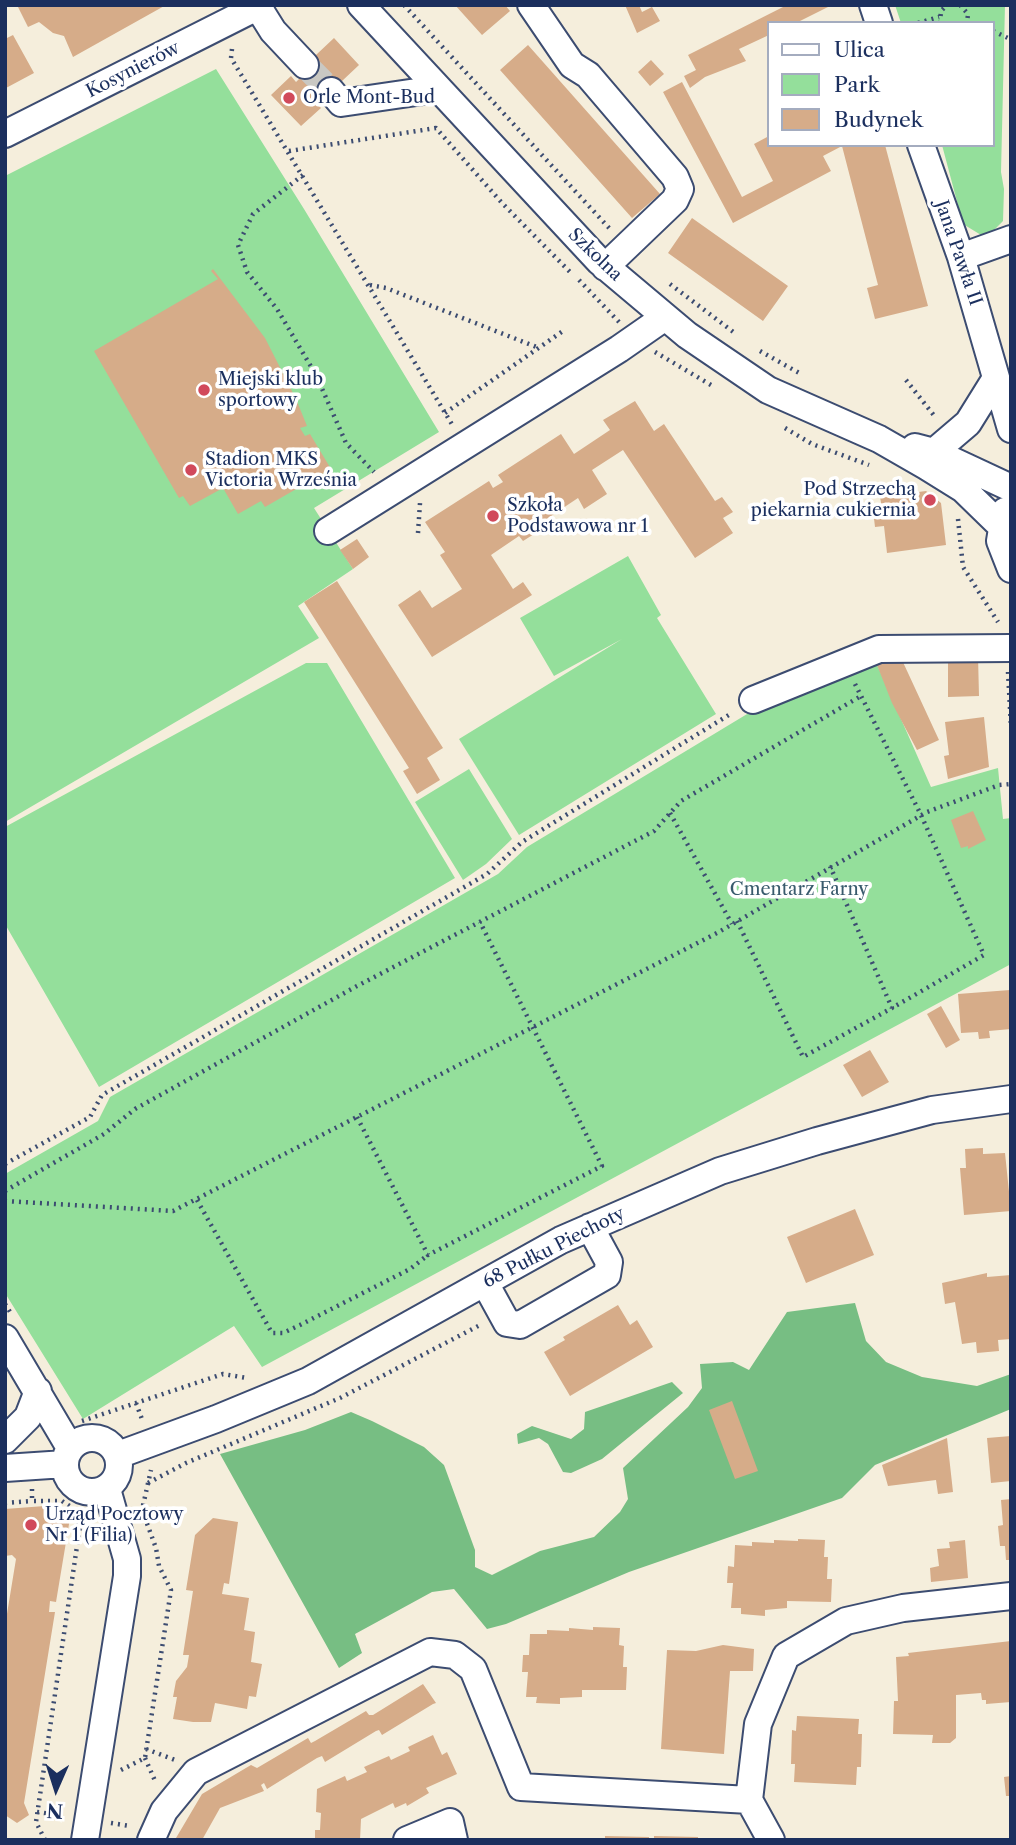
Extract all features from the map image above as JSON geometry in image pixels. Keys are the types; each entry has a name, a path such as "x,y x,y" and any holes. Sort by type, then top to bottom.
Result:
{"street":[{"name":"Szkolna","path":"361,5 605,267 665,317 768,390 879,439 1006,513"},
{"path":"531,5 572,65 588,75 675,177 680,189 675,200 605,267"},
{"path":"259,6 273,31 305,65"},
{"name":"Kosynierów","path":"5,134 259,6"},
{"path":"331,91 341,103 438,89"},
{"name":"Jana Pawła II","path":"922,147 1000,374 1011,429"},
{"path":"961,257 1011,239"},
{"path":"328,531 619,349 665,317"},
{"path":"934,452 968,423 1000,374"},
{"name":"Szkolna","path":"879,439 934,452 1011,488"},
{"path":"1006,513 1004,556 1011,569"},
{"path":"753,700 879,649 1008,648"},
{"name":"68 Pułku Piechoty","path":"118,1455 309,1381 590,1227 720,1171 817,1140 932,1110 1011,1099"},
{"path":"485,1283 507,1323 520,1325 607,1275 609,1262 590,1227"},
{"path":"5,1338 38,1391 67,1455 69,1480 79,1490 93,1493 107,1489 116,1480 120,1467 118,1455 111,1445 101,1439 89,1437 67,1455 5,1468"},
{"path":"5,1440 28,1417 38,1391"},
{"path":"85,1840 127,1576 127,1559 107,1489"},
{"path":"771,1840 749,1800 758,1724 786,1656 846,1621 903,1608 1011,1596"},
{"path":"151,1840 164,1811 196,1772 430,1652 455,1656 473,1669 521,1787 749,1800"},
{"path":"407,1840 450,1822 454,1840"}],"path":[{"path":"404,5 627,247"},
{"path":"939,20 947,5"},
{"path":"960,5 965,9 968,21"},
{"path":"995,32 1008,38"},
{"path":"232,40 232,58 465,445"},
{"path":"289,151 436,128 503,204 622,325"},
{"path":"303,175 253,214 238,246 247,272 277,309 316,375 346,443 391,491"},
{"path":"668,282 740,337"},
{"path":"369,285 386,288 539,348"},
{"path":"445,413 563,331"},
{"path":"750,345 809,379"},
{"path":"651,349 716,388"},
{"path":"906,380 941,424"},
{"path":"776,423 812,444 878,468"},
{"path":"958,512 963,567 1002,629 1008,648 1011,727"},
{"path":"670,813 735,923 803,1057 984,955 921,815 851,676"},
{"path":"5,1192 104,1133 135,1109 357,986 654,831 681,801 861,696"},
{"path":"5,1164 90,1117 102,1095 487,874 522,842 753,700"},
{"path":"5,1201 173,1212 735,923 921,815 999,785 1011,784"},
{"path":"830,866 892,1008"},
{"path":"197,1200 272,1333 283,1333 410,1269 428,1255 602,1166 480,922"},
{"path":"357,1117 428,1255"},
{"path":"5,1503 32,1501"},
{"path":"45,1840 36,1822 80,1526"}],"green space":[{"path":"895,5 1005,5 1001,172 1004,189 1003,221 990,234 981,235 963,224 943,147 995,147 995,21 900,21"},
{"name":"Stadion MKS Victoria Września","path":"216,69 439,432 314,508 353,569 298,606 319,638 5,822 5,176"},
{"path":"628,556 661,615 657,618 716,714 519,835 459,739 622,639 554,676 520,618"},
{"name":"Cmentarz Farny","path":"875,660 931,787 998,768 1003,819 1011,818 1011,964 262,1367 234,1326 83,1419 5,1293 5,1174 98,1121 110,1097 498,874 527,847 767,702"},
{"path":"306,663 327,663 455,878 99,1087 5,924 5,827"},
{"path":"469,769 512,839 486,864 463,880 415,802"},
{"path":"855,1303 866,1341 886,1362 922,1377 977,1386 1011,1374 1011,1409 875,1465 842,1498 629,1572 506,1624 487,1629 454,1589 432,1592 355,1634 362,1653 339,1668 220,1454 305,1430 351,1412 372,1421 424,1447 444,1465 475,1550 475,1567 492,1575 540,1551 594,1537 620,1512 628,1499 623,1468 688,1407 702,1388 700,1364 733,1362 749,1370 787,1312"},
{"path":"672,1382 683,1393 602,1459 571,1473 563,1472 548,1444 539,1438 518,1444 517,1434 532,1426 571,1439 584,1429 585,1412"}],"building":[{"path":"166,5 73,57 64,36 53,33 39,22 28,27 18,7"},
{"path":"455,5 505,5 510,11 482,35"},
{"path":"625,5 639,5 642,12 652,7 660,21 637,33"},
{"path":"787,5 832,5 800,21 768,21 768,35 739,49 746,61 705,77 690,88 684,76 696,70 688,55"},
{"path":"13,35 34,73 6,88 5,39"},
{"path":"334,38 359,65 324,98 319,93 312,99 321,108 301,126 271,95 291,76 296,82 303,75 299,71"},
{"path":"528,45 660,194 632,218 500,70"},
{"path":"651,60 664,74 650,86 638,72"},
{"path":"682,82 742,197 773,181 754,144 768,137 768,147 840,147 823,156 831,171 733,223 663,92"},
{"path":"842,147 886,147 928,306 875,319 867,288 878,285"},
{"path":"692,218 788,286 763,321 668,253"},
{"name":"Miejski klub sportowy","path":"213,269 265,338 307,426 300,428 305,436 310,434 331,469 265,507 261,501 238,514 223,488 190,506 183,496 179,498 94,351 218,279 211,271"},
{"path":"635,401 654,431 664,424 715,501 722,497 733,512 723,518 733,533 695,558 623,450 592,470 607,494 584,509 578,498 536,526 539,531 523,541 519,536 491,555 513,589 523,582 532,595 432,657 398,605 420,590 432,608 462,589 440,555 445,552 425,522 489,481 493,488 503,482 498,475 561,434 574,454 610,430 603,420"},
{"path":"926,491 941,503 946,545 887,553 884,526 875,527 873,510 882,508 880,497"},
{"path":"357,539 369,557 353,569 340,550"},
{"path":"337,581 443,748 427,758 440,780 417,794 403,771 409,768 304,602"},
{"path":"978,656 979,696 948,697 948,657"},
{"path":"875,660 902,660 939,740 917,750 892,703"},
{"path":"984,717 989,767 948,779 944,756 949,755 945,722"},
{"path":"973,811 986,840 968,849 968,846 961,848 951,820"},
{"path":"1010,990 1011,1029 989,1031 990,1038 979,1039 978,1032 961,1033 958,994"},
{"path":"941,1006 960,1040 946,1048 927,1014"},
{"path":"870,1050 889,1082 862,1097 843,1065"},
{"path":"983,1148 983,1154 1005,1153 1011,1211 964,1215 960,1168 966,1168 965,1149"},
{"path":"855,1209 874,1255 806,1283 787,1237"},
{"path":"987,1273 987,1277 1011,1275 1011,1339 998,1340 999,1351 977,1353 976,1342 962,1344 955,1302 945,1304 942,1283"},
{"path":"618,1305 630,1325 637,1320 653,1347 570,1396 544,1352 565,1340 563,1337"},
{"path":"732,1401 758,1471 735,1479 709,1410"},
{"path":"1011,1436 1011,1481 991,1483 987,1438"},
{"path":"947,1438 953,1492 938,1494 936,1480 888,1486 882,1465"},
{"path":"1011,1499 1011,1560 1006,1560 1005,1546 1000,1546 998,1526 1003,1525 1001,1500"},
{"path":"58,1505 58,1511 70,1518 56,1602 50,1601 49,1612 55,1612 24,1803 29,1815 17,1823 5,1815 5,1626 16,1559 12,1555 5,1556 5,1509"},
{"path":"213,1518 238,1522 229,1584 224,1583 222,1594 249,1598 244,1630 255,1632 251,1662 262,1664 256,1697 249,1696 247,1709 215,1703 211,1722 193,1722 173,1719 177,1697 173,1697 176,1681 187,1667 189,1655 183,1655 193,1591 186,1590 195,1535"},
{"path":"774,1540 825,1540 824,1557 828,1557 827,1579 832,1579 831,1602 787,1601 787,1608 765,1610 765,1616 741,1614 741,1608 731,1608 733,1583 727,1583 728,1566 734,1567 735,1545 752,1546 752,1542 774,1543"},
{"path":"965,1540 968,1578 931,1582 930,1568 939,1566 937,1549 950,1548 949,1542"},
{"path":"593,1627 620,1628 619,1645 624,1646 623,1667 627,1667 626,1690 582,1690 582,1697 560,1698 560,1704 536,1703 537,1697 526,1697 528,1672 522,1672 523,1655 529,1655 530,1634 547,1634 547,1630 569,1631 569,1628 593,1630"},
{"path":"1011,1641 1011,1702 986,1704 981,1693 956,1695 956,1738 950,1743 932,1743 933,1735 893,1734 894,1701 898,1701 896,1657 909,1656 908,1653"},
{"path":"723,1645 754,1649 753,1671 730,1671 724,1754 661,1749 667,1650 696,1651"},
{"path":"423,1684 436,1703 382,1735 379,1730 376,1731 325,1762 322,1756 317,1758 267,1789 264,1783 261,1785 264,1791 220,1808 202,1840 176,1838 202,1794 251,1765 257,1768 308,1738 311,1743 366,1711 373,1715"},
{"path":"797,1716 859,1719 858,1734 862,1734 861,1767 857,1767 856,1785 794,1782 795,1764 791,1764 792,1730 796,1731"},
{"path":"433,1735 442,1755 447,1752 457,1774 426,1788 429,1793 407,1806 406,1803 395,1808 393,1803 361,1819 360,1840 315,1840 315,1830 320,1830 321,1813 316,1812 317,1789 345,1776 347,1781 367,1772 364,1767 389,1756 391,1760 410,1751 408,1747"},
{"path":"1011,1776 1011,1796 1006,1796 1004,1777"},
{"path":"605,1836 649,1837 649,1840 605,1840"},
{"path":"654,1836 698,1837 698,1840 654,1840"}],"tunnel":[{"path":"305,65 331,91"}],"place":[{"name":"Orle Mont-Bud","path":"289,98"},
{"name":"Miejski klub sportowy","path":"204,390"},
{"name":"Stadion MKS Victoria Września","path":"191,470"},
{"name":"Pod Strzechą piekarnia cukiernia","path":"930,500"},
{"name":"Szkoła Podstawowa nr 1","path":"493,516"},
{"name":"Urząd Pocztowy Nr 1 (Filia)","path":"31,1525"}]}
